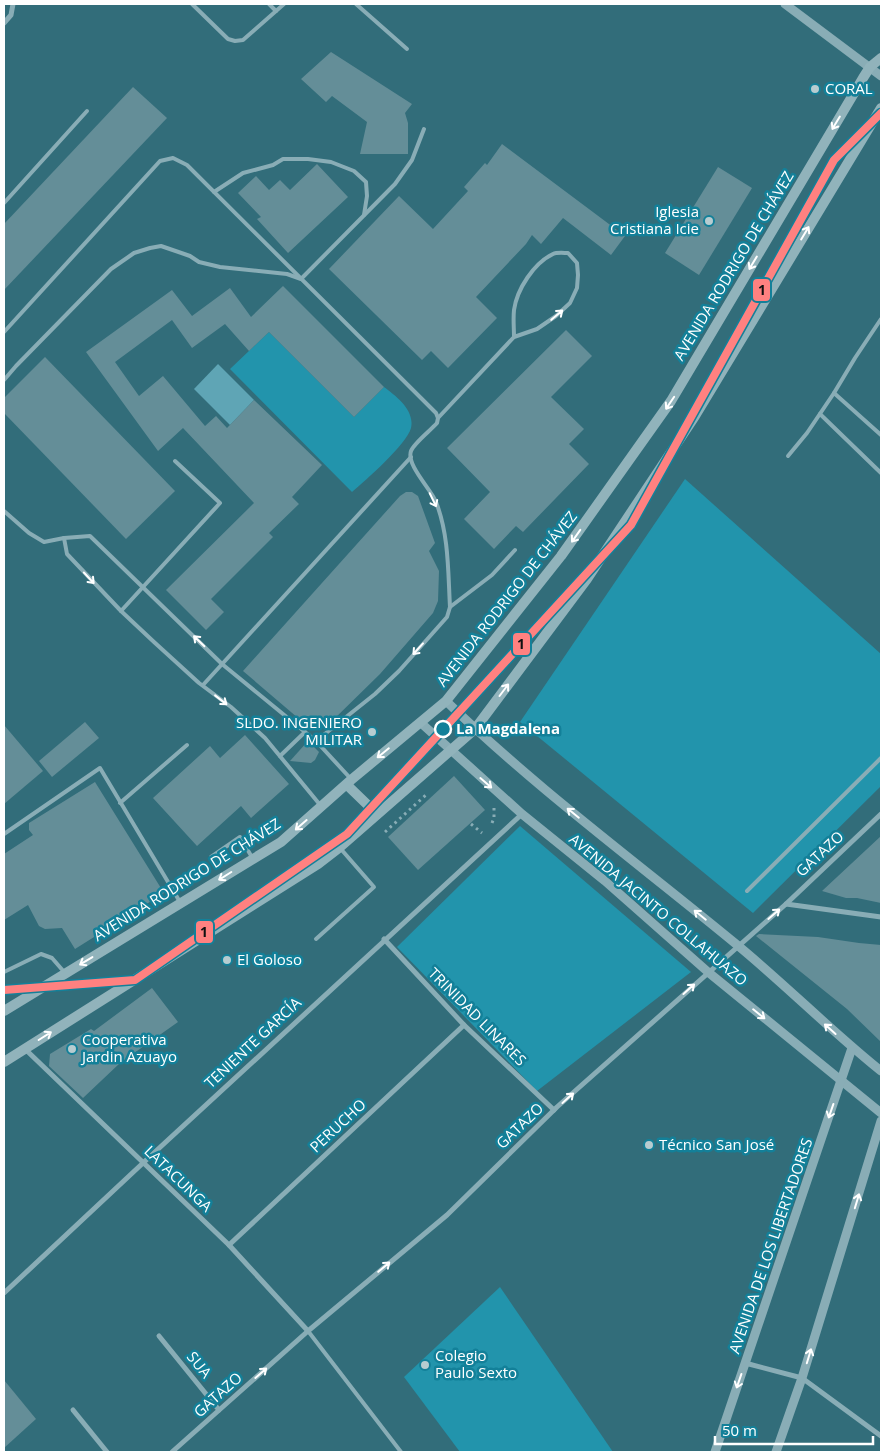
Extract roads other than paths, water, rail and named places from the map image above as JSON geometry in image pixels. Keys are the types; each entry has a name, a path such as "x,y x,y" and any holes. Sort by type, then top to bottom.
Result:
{"main road":[{"name":"AVENIDA RODRIGO DE CHÁVEZ","path":"4,1012 281,842 446,701 562,556 671,401 870,67 881,58"},
{"path":"4,1062 340,848 475,729 587,579 695,416 881,108"},
{"path":"349,782 377,814"}],"street":[{"path":"4,23 11,15 13,4"},
{"path":"785,4 881,76"},
{"name":"AVENIDA JACINTO COLLAHUAZO","path":"446,701 548,793 738,946 852,1048 881,1071"},
{"name":"AVENIDA JACINTO COLLAHUAZO","path":"421,723 522,814 604,881 708,972 881,1113"},
{"name":"TENIENTE GARCÍA","path":"4,1293 522,814"},
{"name":"GATAZO","path":"172,1452 308,1331 447,1216 554,1110 786,904 881,814"},
{"path":"786,904 881,917"},
{"name":"TRINIDAD LINARES","path":"384,940 464,1025 554,1110"},
{"name":"PERUCHO","path":"229,1245 464,1025"},
{"name":"AVENIDA DE LOS LIBERTADORES","path":"715,1452 852,1048"},
{"name":"LATACUNGA","path":"25,1049 229,1245 308,1331"},
{"path":"776,1452 802,1378 881,1121"},
{"name":"SUA","path":"159,1336 219,1410"},
{"path":"745,1363 802,1378 881,1436"},
{"path":"73,1410 107,1452"}],"lane":[{"path":"192,4 228,39 235,41 243,40 284,4"},
{"path":"269,4 276,11"},
{"path":"356,4 407,49"},
{"path":"4,203 87,111"},
{"path":"301,279 395,184 412,160 424,129"},
{"path":"4,332 160,161 174,158 187,165 436,413 438,418"},
{"path":"214,192 243,173 273,165 283,159 308,159 331,162 354,171 366,182 367,196 364,215"},
{"path":"4,380 111,270 134,253 161,246 206,264 287,274 301,279"},
{"path":"316,741 375,694 399,671 447,617 450,607 446,543 436,501 415,468 411,457 412,450 437,423 438,418 514,337 537,330 570,303 576,288 578,275 577,263 568,253 554,254 540,263 531,272 521,290 514,309 514,337"},
{"path":"788,456 820,414 881,319"},
{"path":"834,393 881,435"},
{"path":"820,414 881,473"},
{"path":"203,685 411,457"},
{"path":"121,612 220,503 175,461"},
{"path":"4,511 44,542 90,536 222,664 316,741 349,782"},
{"path":"64,538 67,554 121,612 265,738 322,807"},
{"path":"450,607 492,575 515,550"},
{"path":"280,756 305,732"},
{"path":"120,803 187,745"},
{"path":"747,891 881,758"},
{"path":"4,834 100,768 181,903"},
{"path":"211,857 240,837 253,859"},
{"path":"316,939 374,887 340,848"},
{"path":"4,972 41,954 52,958 66,974"},
{"path":"308,1331 401,1452"}],"place":[{"name":"CORAL","path":"815,89"},
{"name":"Iglesia Cristiana Icie","path":"709,221"},
{"name":"La Magdalena","path":"443,729"},
{"name":"SLDO. INGENIERO MILITAR","path":"372,732"},
{"name":"El Goloso","path":"227,960"},
{"name":"Cooperativa Jardin Azuayo","path":"72,1049"},
{"name":"Técnico San José","path":"649,1145"},
{"name":"Colegio Paulo Sexto","path":"425,1365"}]}
